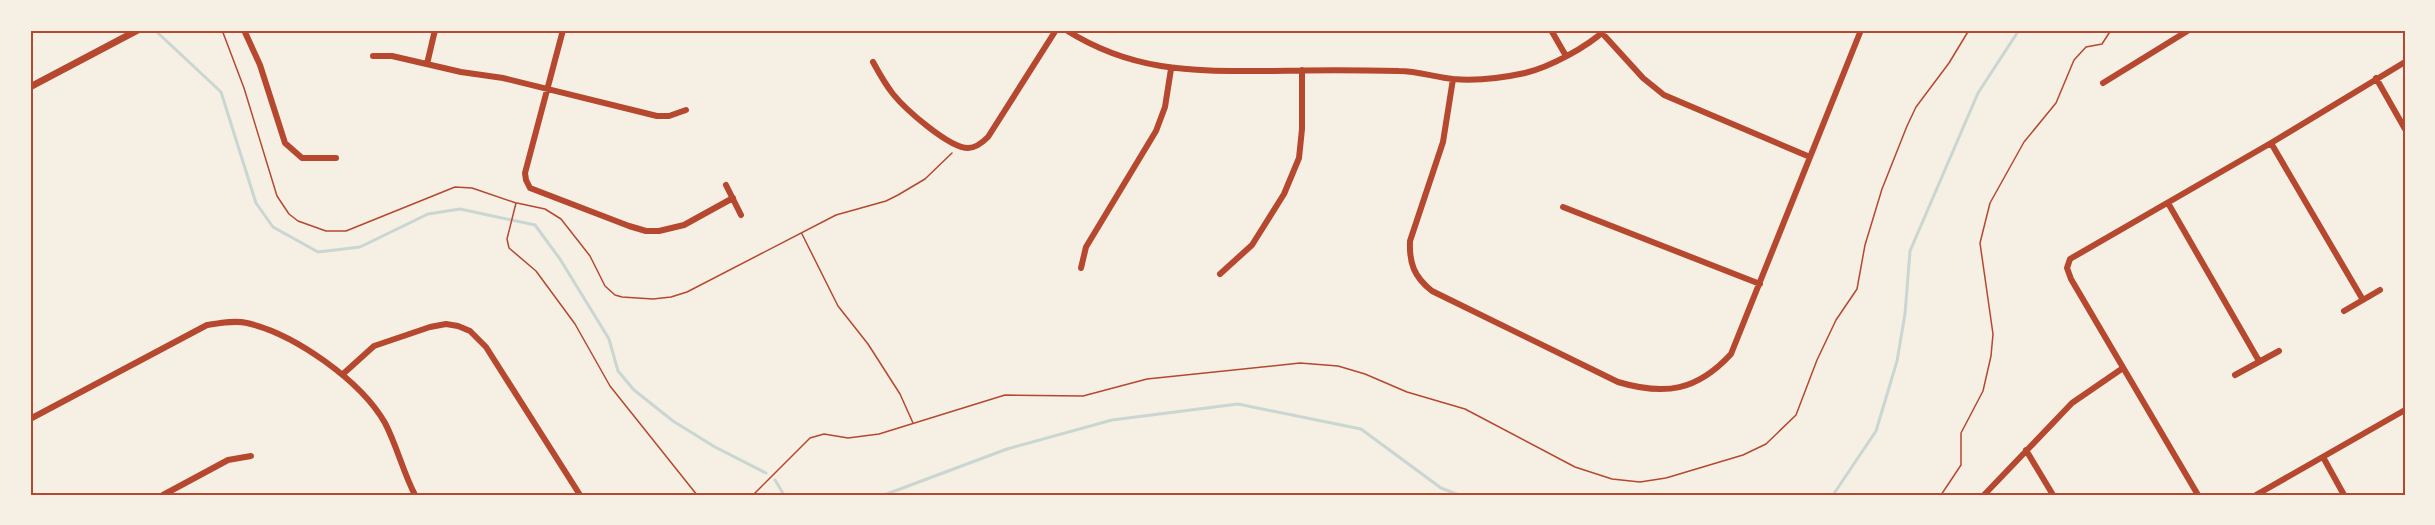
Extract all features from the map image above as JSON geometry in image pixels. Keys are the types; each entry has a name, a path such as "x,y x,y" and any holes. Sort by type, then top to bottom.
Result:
{"street":[{"path":"30,87 138,30"},
{"path":"244,30 260,65 285,143 302,158 336,158"},
{"path":"427,64 435,30"},
{"path":"562,30 525,173 530,188 646,231 665,230 684,225 733,198"},
{"path":"873,62 901,103 957,145 969,148 988,137 1056,30"},
{"path":"1066,30 1088,44 1116,56 1171,69 1403,71 1453,79 1485,79 1526,72 1566,56 1603,31 1643,78 1664,95 1809,157"},
{"path":"1551,30 1566,56"},
{"path":"1453,79 1443,142 1410,241 1409,257 1421,283 1432,291 1618,382 1643,389 1665,391 1694,383 1731,354 1861,30"},
{"path":"2103,83 2189,30"},
{"path":"373,56 392,56 547,89 657,116 669,116 686,110"},
{"path":"2198,494 2071,279 2067,268 2070,259 2271,143 2405,62"},
{"path":"1081,268 1086,247 1156,131 1165,106 1171,69"},
{"path":"1220,274 1252,245 1284,194 1299,158 1302,129 1302,70"},
{"path":"2376,78 2405,129"},
{"path":"2271,143 2363,300"},
{"path":"726,185 741,215"},
{"path":"2168,203 2259,361"},
{"path":"1563,207 1760,284"},
{"path":"2344,311 2380,290"},
{"path":"30,419 207,325 225,322 246,323 270,330 294,343 343,374 363,393 385,424 415,495"},
{"path":"343,374 374,346 392,339 446,324 471,331 486,347 580,495"},
{"path":"2235,375 2279,351"},
{"path":"1984,495 2072,403 2123,368"},
{"path":"2256,495 2404,410"},
{"path":"2026,450 2053,495"},
{"path":"163,495 228,460 251,456"},
{"path":"2323,457 2344,495"}],"path":[{"path":"222,30 244,88 277,195 289,214 298,221 326,231 346,231 447,190 464,187 516,203 545,209 561,219 590,256 604,286 622,297 653,299 684,293 852,209 886,201 914,186 945,162 957,145"},
{"path":"753,495 810,438 824,434 848,438 862,437 914,424 1005,395 1083,396 1147,379 1300,363 1347,369 1407,392 1465,408 1575,466 1612,479 1640,482 1666,478 1743,455 1766,444 1796,416 1817,360 1836,320 1857,289 1865,245 1882,189 1907,126 1916,107 1949,63 1969,30"},
{"path":"1941,495 1961,465 1961,433 1979,401 1989,366 1993,334 1980,243 1990,203 2024,142 2056,103 2074,60 2086,47 2102,44 2111,30"},
{"path":"516,203 507,239 509,248 536,271 575,324 610,386 697,495"},
{"path":"802,233 838,306 868,344 900,394 914,424"}],"waterway":[{"path":"1833,495 1876,431 1897,361 1905,314 1910,251 1978,93 2019,30"},
{"path":"158,33 221,92 256,203 273,227 318,252 360,247 428,214 460,209 535,225 560,259 609,339 618,371 634,390 673,421 715,447 766,473"},
{"path":"884,495 1007,449 1112,420 1238,404 1361,429 1441,488 1459,495"},
{"path":"775,480 784,495"}]}
